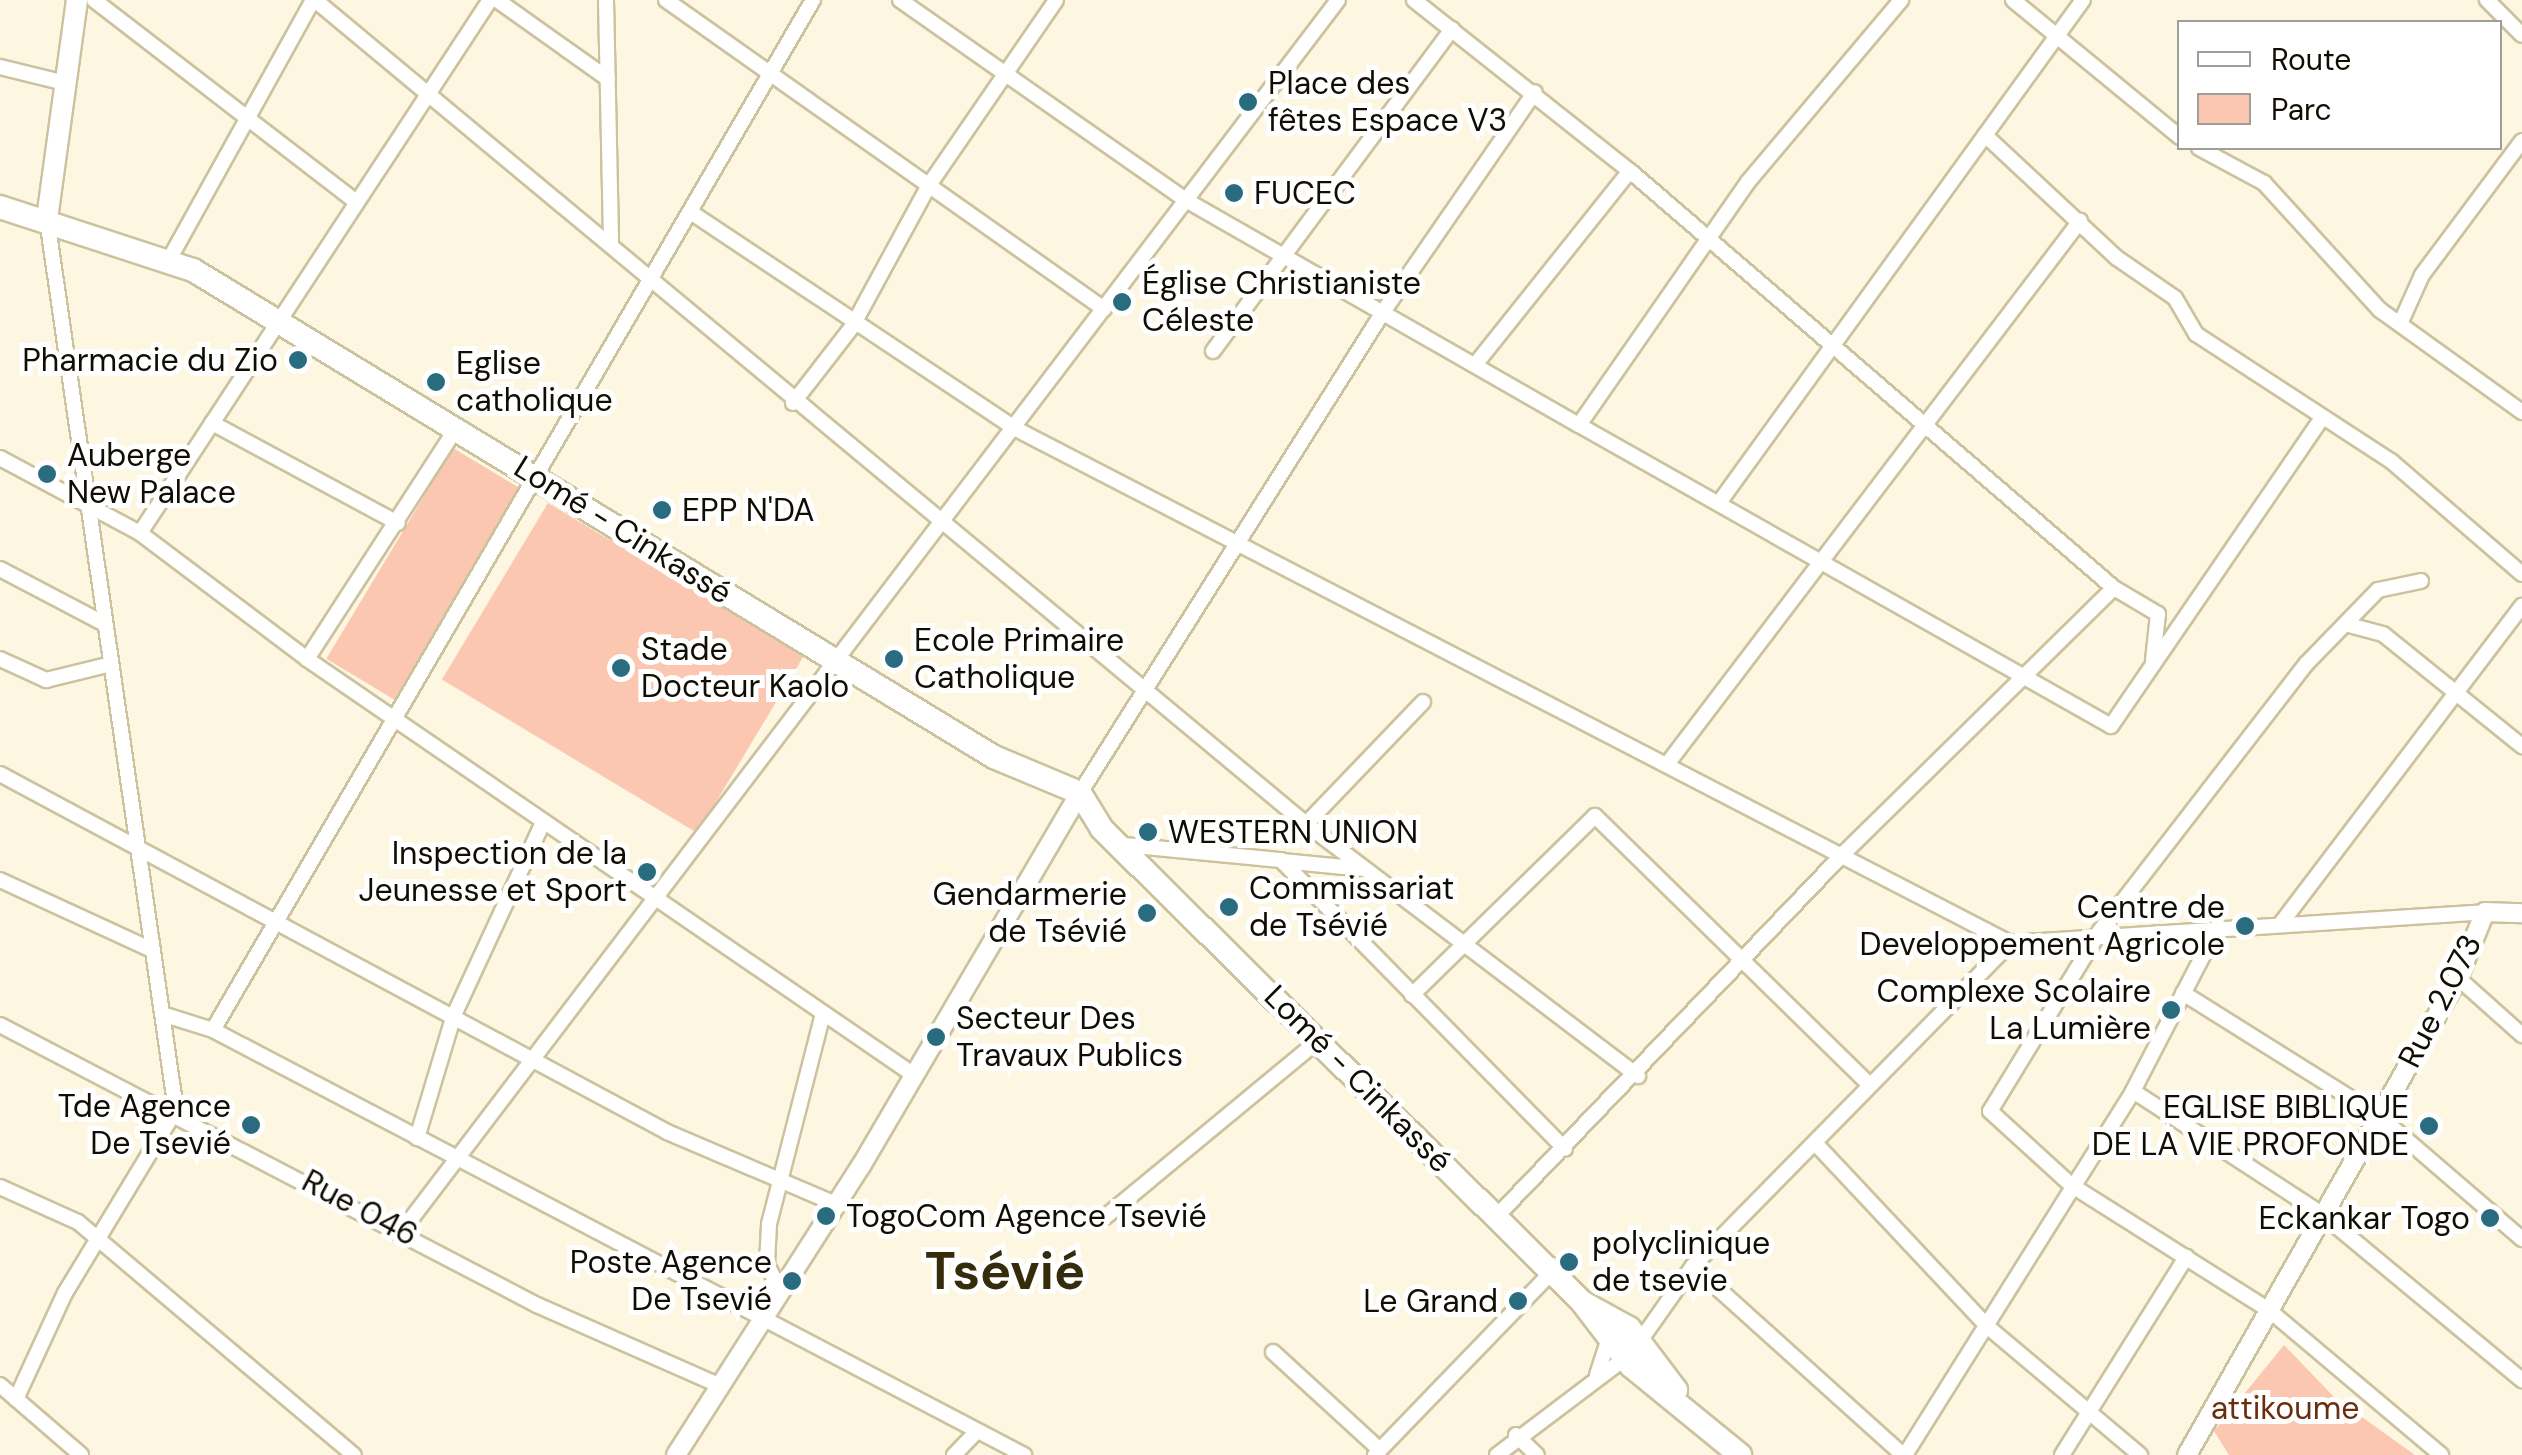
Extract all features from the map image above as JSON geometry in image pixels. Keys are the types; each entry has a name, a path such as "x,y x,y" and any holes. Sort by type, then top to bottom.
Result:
{"highway":[{"name":"Lomé - Cinkassé","path":"0,207 170,258 278,318 536,474 830,660 1030,778 1080,793 1124,846 1582,1302 1608,1342 1636,1337"},
{"name":"Lomé - Cinkassé","path":"1582,1302 1636,1337 1683,1401 1740,1455"}],"main road":[{"path":"47,219 77,0"}],"street":[{"path":"94,0 250,116 354,200"},
{"path":"170,258 314,0 422,92 659,279 793,403 1306,824 1638,1076"},
{"path":"140,532 422,92 494,0 608,80"},
{"path":"606,0 611,241"},
{"path":"666,0 1104,308"},
{"path":"213,1030 276,916 399,720 536,474 659,279 814,0"},
{"path":"900,0 1006,68 1184,199 1579,425 1721,500 1826,566 2111,726 2320,421"},
{"path":"923,15 933,0"},
{"path":"793,403 852,326 928,185 1056,0"},
{"path":"402,1231 456,1164 528,1058 830,660 1016,429 1184,199 1338,0"},
{"path":"1414,0 1630,171 2114,588 2158,614 2154,660"},
{"path":"1579,425 1709,242 1902,0"},
{"path":"2014,0 2054,38 2177,135"},
{"path":"1721,500 2083,0"},
{"path":"2486,0 2522,36"},
{"path":"1213,351 1280,254 1452,29"},
{"path":"0,67 65,84"},
{"path":"676,1455 836,1204 911,1073 1145,689 1383,312 1535,92"},
{"path":"1985,135 2080,221 2175,298 2196,334 2239,355 2320,421 2391,462 2522,574"},
{"path":"2400,324 2422,275 2522,141"},
{"path":"2203,150 2264,183 2400,324 2522,412"},
{"path":"1475,365 1630,171"},
{"path":"695,215 852,326 1016,429 1844,853 2010,944"},
{"path":"16,1398 99,1240 176,1110 82,500 47,219"},
{"path":"1668,763 1826,566 2080,221"},
{"path":"212,424 398,523"},
{"path":"308,659 456,427"},
{"path":"0,458 140,532 308,659 822,1017 911,1073"},
{"path":"0,569 101,622"},
{"path":"2422,581 2378,590 2349,625 2306,664 2100,930 1990,1111 2071,1185 2270,1310 2441,1455"},
{"path":"1496,1218 1638,1076 1844,853 2020,676 2114,588"},
{"path":"2282,922 2460,696 2522,606"},
{"path":"2349,625 2383,634 2522,746"},
{"path":"0,659 46,680 108,665"},
{"path":"1306,824 1423,702"},
{"path":"0,774 276,916 528,1058 836,1204"},
{"path":"1412,994 1595,816 1740,964 1870,1084"},
{"path":"417,1138 454,1015 543,822"},
{"path":"1124,846 1366,869"},
{"path":"1281,860 1565,1149"},
{"path":"0,880 152,950"},
{"name":"Rue 2.073","path":"2187,1455 2458,978 2485,912"},
{"path":"1497,1455 1516,1434 1597,1375 1636,1337 1693,1266 2010,944 2100,930 2522,913"},
{"path":"1693,1266 1904,1455 2133,1091 2218,926"},
{"path":"2458,978 2522,1035"},
{"path":"2183,994 2380,1116 2522,1239"},
{"path":"162,1014 213,1030 417,1138 456,1164 1024,1455"},
{"path":"780,1290 767,1264 780,1180 822,1017"},
{"name":"Rue 046","path":"0,1025 176,1110 537,1304 722,1386"},
{"path":"1105,1217 1319,1040"},
{"path":"2133,1091 2323,1215 2522,1380"},
{"path":"1816,1144 1988,1327 2085,1416 2140,1455"},
{"path":"0,1187 99,1240 354,1455"},
{"path":"2062,1455 2186,1257"},
{"path":"1272,1352 1378,1453 1552,1272"},
{"path":"1597,1375 1608,1342"},
{"path":"0,1385 81,1455"},
{"path":"954,1455 977,1431"},
{"path":"1516,1434 1537,1455"}],"green space":[{"path":"453,448 522,490 396,701 326,659"},
{"name":"Stade Docteur Kaolo","path":"548,503 803,656 697,833 442,680"},
{"name":"attikoume","path":"2284,1345 2334,1397 2415,1455 2229,1455 2214,1431"}],"place":[{"name":"Place des fêtes Espace V3","path":"1248,102"},
{"name":"FUCEC","path":"1234,193"},
{"name":"Église Christianiste Céleste","path":"1122,302"},
{"name":"Pharmacie du Zio","path":"298,360"},
{"name":"Eglise catholique","path":"436,382"},
{"name":"Auberge New Palace","path":"47,474"},
{"name":"EPP N'DA","path":"662,510"},
{"name":"Ecole Primaire Catholique","path":"894,659"},
{"name":"Stade Docteur Kaolo","path":"621,668"},
{"name":"WESTERN UNION","path":"1148,832"},
{"name":"Inspection de la Jeunesse et Sport","path":"647,872"},
{"name":"Commissariat de Tsévié","path":"1229,907"},
{"name":"Gendarmerie de Tsévié","path":"1147,913"},
{"name":"Centre de Developpement Agricole","path":"2245,926"},
{"name":"Complexe Scolaire La Lumière","path":"2171,1010"},
{"name":"Secteur Des Travaux Publics","path":"936,1037"},
{"name":"Tde Agence De Tsevié","path":"251,1125"},
{"name":"EGLISE BIBLIQUE DE LA VIE PROFONDE","path":"2429,1126"},
{"name":"TogoCom Agence Tsevié","path":"826,1216"},
{"name":"Eckankar Togo","path":"2490,1218"},
{"name":"polyclinique de tsevie","path":"1569,1262"},
{"name":"Poste Agence De Tsevié","path":"792,1281"},
{"name":"Le Grand","path":"1518,1301"}],"district":[{"name":"Tsévié","path":"1005,1272"}]}
